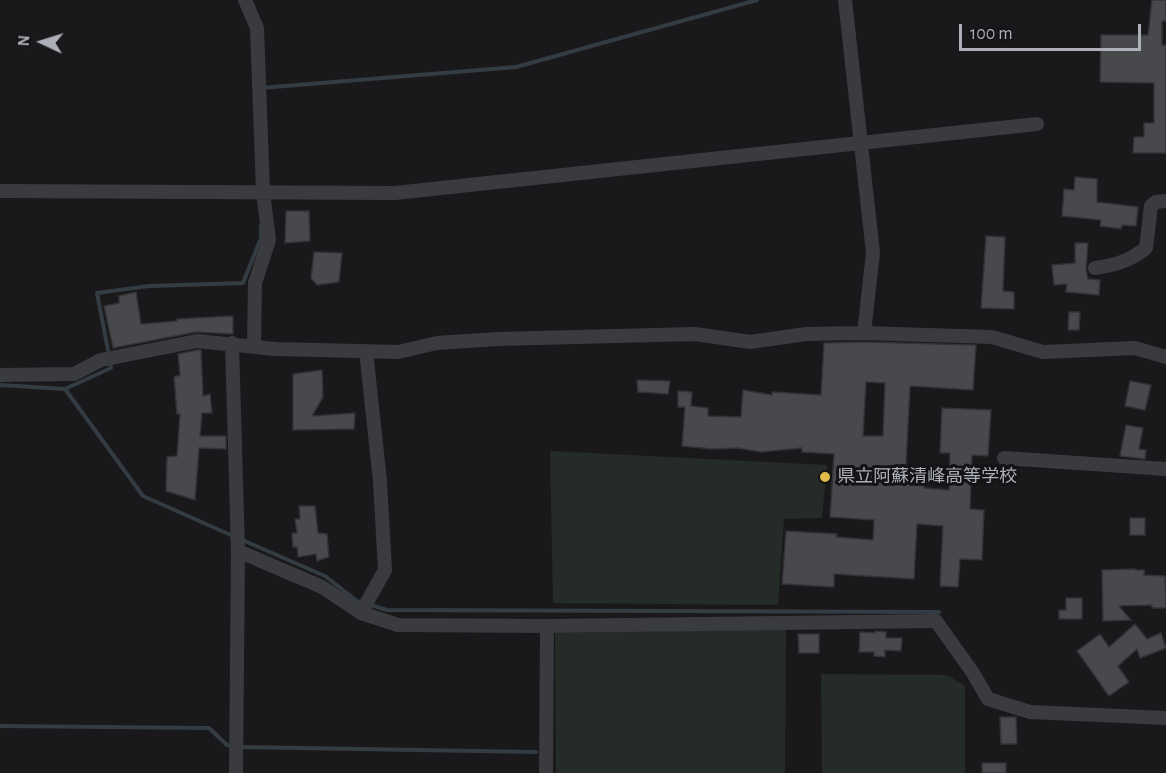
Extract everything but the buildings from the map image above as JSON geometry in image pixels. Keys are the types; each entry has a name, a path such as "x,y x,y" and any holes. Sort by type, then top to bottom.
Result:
{"street":[{"path":"245,0 257,28 263,192 269,240 255,283 254,346"},
{"path":"845,0 873,253 864,333"},
{"path":"0,191 395,193 1037,124"},
{"path":"1095,268 1117,265 1135,257 1146,248 1151,206 1155,202 1166,201"},
{"path":"0,375 74,374 101,360 197,341 274,349 398,352 437,344 497,339 695,334 750,342 806,334 864,333 992,337 1043,352 1135,348 1166,357"},
{"path":"232,343 238,551 236,773"},
{"path":"361,613 385,570 380,481 366,351"},
{"path":"1004,458 1166,469"},
{"path":"238,551 322,587 361,613 398,625 547,626 936,621 973,673 988,699 1030,712 1166,718"},
{"path":"546,773 547,626"}],"shaded area":[{"path":"550,451 827,465 822,518 784,519 778,605 553,603"},
{"path":"786,629 785,773 556,773 555,633"},
{"path":"821,674 947,675 965,686 965,773 822,773"}],"waterway":[{"path":"261,88 516,67 757,0"},
{"path":"109,355 97,293 149,286 243,283 261,238 261,225"},
{"path":"65,389 111,368 110,362"},
{"path":"0,385 65,389 143,496 233,536"},
{"path":"240,539 325,576 357,601 363,602"},
{"path":"371,605 387,610 939,612"},
{"path":"0,726 209,728 227,745 232,746"},
{"path":"240,747 536,752"}],"place":[{"name":"県立阿蘇清峰高等学校","path":"825,477"}]}
